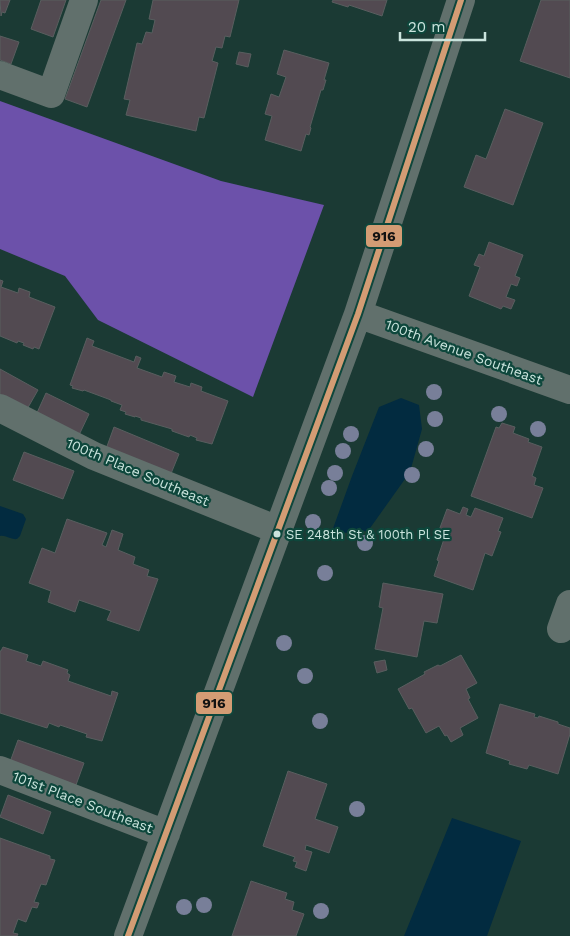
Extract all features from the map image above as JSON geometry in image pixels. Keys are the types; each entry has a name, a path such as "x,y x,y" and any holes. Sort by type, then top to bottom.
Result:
{"street":[{"path":"0,75 51,94 84,0"},
{"path":"128,936 358,314 461,0"},
{"name":"100th Avenue Southeast","path":"358,314 570,390"},
{"name":"100th Place Southeast","path":"0,408 94,456 278,530"},
{"name":"101st Place Southeast","path":"0,770 166,834"}],"shaded area":[{"path":"0,101 221,181 324,205 253,397 98,320 65,276 0,249"}],"water":[{"path":"401,398 419,405 422,429 410,472 368,531 331,534 379,407"},
{"path":"0,506 23,514 26,519 20,536 17,539 0,536"},
{"path":"452,818 521,841 487,936 404,936"}],"building":[{"path":"0,0 10,0 5,13 2,12 1,16"},
{"path":"41,0 66,0 53,37 31,29"},
{"path":"101,0 126,0 87,107 65,99"},
{"path":"153,0 239,0 230,37 225,36 222,48 216,47 212,61 218,63 204,118 199,117 196,131 126,115 130,100 124,99 137,43 142,44 146,32 152,33 155,20 149,19"},
{"path":"333,0 387,0 382,16 349,5 348,7 332,2"},
{"path":"541,0 570,0 570,78 520,61"},
{"path":"0,36 19,42 11,64 0,60"},
{"path":"284,50 329,63 324,80 326,80 323,90 321,90 309,135 306,134 301,151 265,140 272,116 265,114 271,94 279,97 286,77 277,74"},
{"path":"239,52 251,54 248,67 236,64"},
{"path":"505,109 543,123 513,205 464,187 476,155 486,159"},
{"path":"489,242 523,255 515,276 520,278 517,286 511,284 506,297 515,300 511,309 503,306 501,309 469,296 480,267 474,265 479,254 484,256"},
{"path":"0,280 3,281 1,287 18,293 19,288 30,292 29,297 55,307 39,349 34,347 33,349 23,345 24,343 18,341 17,343 0,336"},
{"path":"87,338 94,341 92,346 134,362 136,356 141,358 137,368 162,377 164,372 176,376 174,382 190,387 191,383 202,387 201,391 228,401 212,444 125,414 126,412 120,410 122,405 84,390 72,388 73,386 70,385"},
{"path":"0,369 38,390 26,411 0,396"},
{"path":"46,393 89,414 79,435 36,415"},
{"path":"502,423 515,427 513,433 529,439 528,442 542,447 532,476 536,478 534,485 543,488 532,518 471,496 496,427 499,428"},
{"path":"114,427 179,454 170,476 106,449"},
{"path":"24,452 74,471 63,499 13,480"},
{"path":"463,507 468,509 466,515 471,517 475,508 503,518 498,531 501,532 492,556 485,553 473,590 434,576 445,536 438,533 447,509 460,514"},
{"path":"67,519 107,533 102,545 106,547 112,530 123,534 118,550 135,557 133,564 149,570 147,576 158,579 139,631 107,620 111,611 79,600 75,612 48,602 51,591 29,583 42,548 55,553"},
{"path":"383,583 443,594 437,623 424,621 417,657 375,649 383,608 379,607"},
{"path":"3,647 28,655 26,661 41,666 43,661 68,670 67,673 70,675 68,681 111,696 112,691 118,693 102,741 86,737 87,734 60,725 59,727 49,723 47,728 0,713 0,651"},
{"path":"461,655 477,683 466,689 470,698 468,699 478,718 460,728 463,735 451,742 439,726 426,733 412,708 409,709 398,689 425,674 424,672"},
{"path":"385,660 387,670 377,673 374,662"},
{"path":"500,704 535,714 534,717 538,718 539,716 570,728 570,734 558,774 529,765 527,769 509,764 510,761 486,753"},
{"path":"18,740 84,763 76,785 10,762"},
{"path":"288,771 327,784 315,819 338,827 329,853 306,845 305,850 312,852 306,871 295,867 297,862 293,861 295,857 263,846"},
{"path":"8,795 51,812 43,834 0,817"},
{"path":"0,838 50,856 50,859 55,860 46,885 41,884 34,902 39,903 37,908 32,907 26,922 18,919 13,933 18,934 17,936 0,936"},
{"path":"251,881 287,893 285,899 294,902 292,910 304,914 296,936 232,936"}],"transit line":[{"name":"916","path":"128,936 358,314 461,0"}],"place":[{"name":"SE 248th St & 100th Pl SE","path":"277,534"}]}
